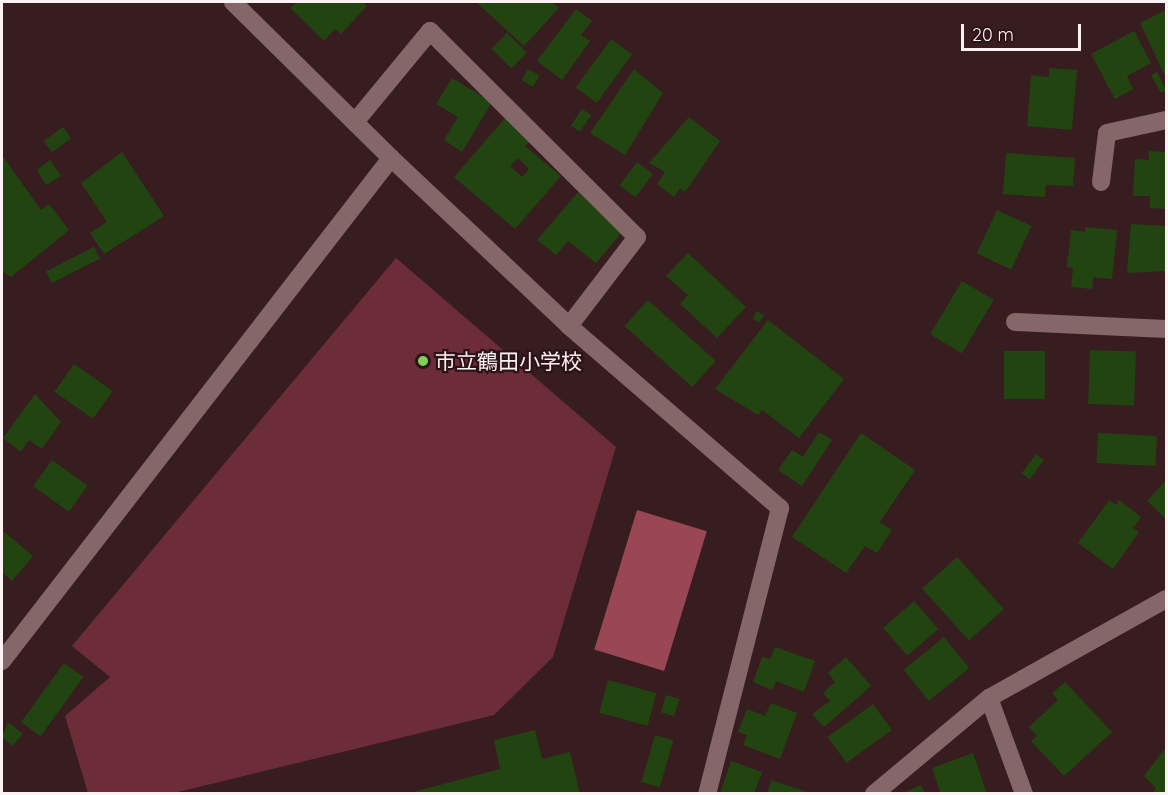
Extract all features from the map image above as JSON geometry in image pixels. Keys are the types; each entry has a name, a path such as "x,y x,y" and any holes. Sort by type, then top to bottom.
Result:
{"street":[{"path":"233,2 391,158 569,326 780,508 707,794"},
{"path":"355,122 430,31 638,237 569,326"},
{"path":"1101,182 1107,133 1167,120"},
{"path":"2,661 391,158"},
{"path":"1015,322 1167,329"},
{"path":"874,794 989,698 1167,599"},
{"path":"989,698 1024,794"}],"shaded area":[{"name":"市立鶴田小学校","path":"396,258 616,447 553,657 494,715 174,793 88,793 65,716 110,677 72,646"},
{"path":"637,510 707,531 664,671 594,650"}],"building":[{"path":"297,2 362,2 367,6 341,34 335,29 324,41 290,8"},
{"path":"476,2 552,2 559,8 524,46"},
{"path":"576,9 592,21 581,35 590,41 562,80 537,61"},
{"path":"1166,10 1166,78 1140,23"},
{"path":"1134,31 1151,63 1127,76 1133,89 1115,99 1091,54"},
{"path":"507,33 527,53 511,68 491,49"},
{"path":"611,39 632,54 597,103 576,88"},
{"path":"1049,68 1077,70 1072,130 1027,126 1031,75 1049,77"},
{"path":"528,69 539,75 533,87 522,80"},
{"path":"634,69 663,93 625,155 590,133"},
{"path":"1157,72 1166,90 1161,93 1151,75"},
{"path":"452,78 492,102 462,152 444,140 458,117 436,104"},
{"path":"582,109 591,115 580,132 571,126"},
{"path":"506,117 532,139 525,146 561,176 515,229 454,177","holes":["518,158 529,169 522,177 510,166"]},
{"path":"689,117 720,141 685,192 680,188 674,197 657,184 665,172 649,163"},
{"path":"63,127 71,138 52,152 44,141"},
{"path":"1148,151 1166,152 1166,209 1150,208 1150,196 1133,196 1135,159 1149,160"},
{"path":"122,152 164,216 104,254 90,233 107,222 81,183"},
{"path":"1006,153 1075,158 1073,186 1046,185 1045,197 1003,194"},
{"path":"2,155 41,210 49,204 69,230 11,277 2,271"},
{"path":"50,160 61,176 46,185 37,170"},
{"path":"637,162 653,174 636,197 620,185"},
{"path":"578,192 622,232 596,263 568,241 556,255 537,240"},
{"path":"997,210 1031,226 1011,270 977,254"},
{"path":"1131,224 1166,226 1166,271 1127,273"},
{"path":"1085,227 1117,230 1112,279 1093,277 1092,289 1071,287 1073,268 1067,267 1071,230 1085,232"},
{"path":"94,247 100,259 52,283 46,272"},
{"path":"688,253 746,307 717,338 680,304 688,295 666,276"},
{"path":"962,281 994,300 962,353 930,334"},
{"path":"648,300 716,361 692,387 625,326"},
{"path":"757,311 764,315 759,323 752,319"},
{"path":"768,320 844,379 799,438 762,410 758,415 715,389"},
{"path":"1090,350 1136,352 1134,406 1088,404"},
{"path":"1004,351 1045,351 1045,399 1004,399"},
{"path":"74,364 113,391 93,419 54,392"},
{"path":"35,394 61,422 42,449 29,440 21,452 3,438"},
{"path":"819,432 832,440 802,486 778,470 792,450 803,457"},
{"path":"861,433 915,470 880,522 892,530 877,553 865,546 846,573 792,537"},
{"path":"1098,433 1157,436 1155,466 1096,463"},
{"path":"1036,454 1044,460 1030,479 1022,473"},
{"path":"52,460 88,486 69,512 33,486"},
{"path":"1166,480 1166,519 1147,501"},
{"path":"1109,500 1116,505 1119,500 1141,517 1133,528 1139,532 1113,569 1078,543"},
{"path":"2,530 33,556 12,581 2,572"},
{"path":"957,557 1004,609 969,640 922,588"},
{"path":"914,601 938,629 907,656 883,628"},
{"path":"944,637 969,668 929,701 904,670"},
{"path":"775,647 815,661 804,692 776,681 772,690 753,682 762,657 770,659"},
{"path":"846,657 871,686 824,727 812,714 830,701 823,693 835,682 828,673"},
{"path":"64,663 83,677 41,736 21,722"},
{"path":"608,680 656,693 647,726 599,713"},
{"path":"1065,682 1112,732 1064,776 1031,741 1037,736 1029,727 1058,700 1052,693"},
{"path":"666,695 679,699 674,716 661,712"},
{"path":"771,703 797,713 780,759 743,745 747,735 738,732 747,709 765,716"},
{"path":"873,704 892,730 847,763 828,737"},
{"path":"8,722 23,734 12,746 2,737"},
{"path":"535,730 542,759 570,752 580,794 406,794 500,769 494,740"},
{"path":"655,735 673,740 660,787 641,782"},
{"path":"1166,747 1166,794 1152,794 1156,788 1144,776"},
{"path":"973,753 987,794 941,794 932,768"},
{"path":"731,761 762,772 754,794 720,793"},
{"path":"771,780 810,793 810,794 767,794"},
{"path":"921,785 925,794 901,794"}],"place":[{"name":"市立鶴田小学校","path":"423,361"}]}
